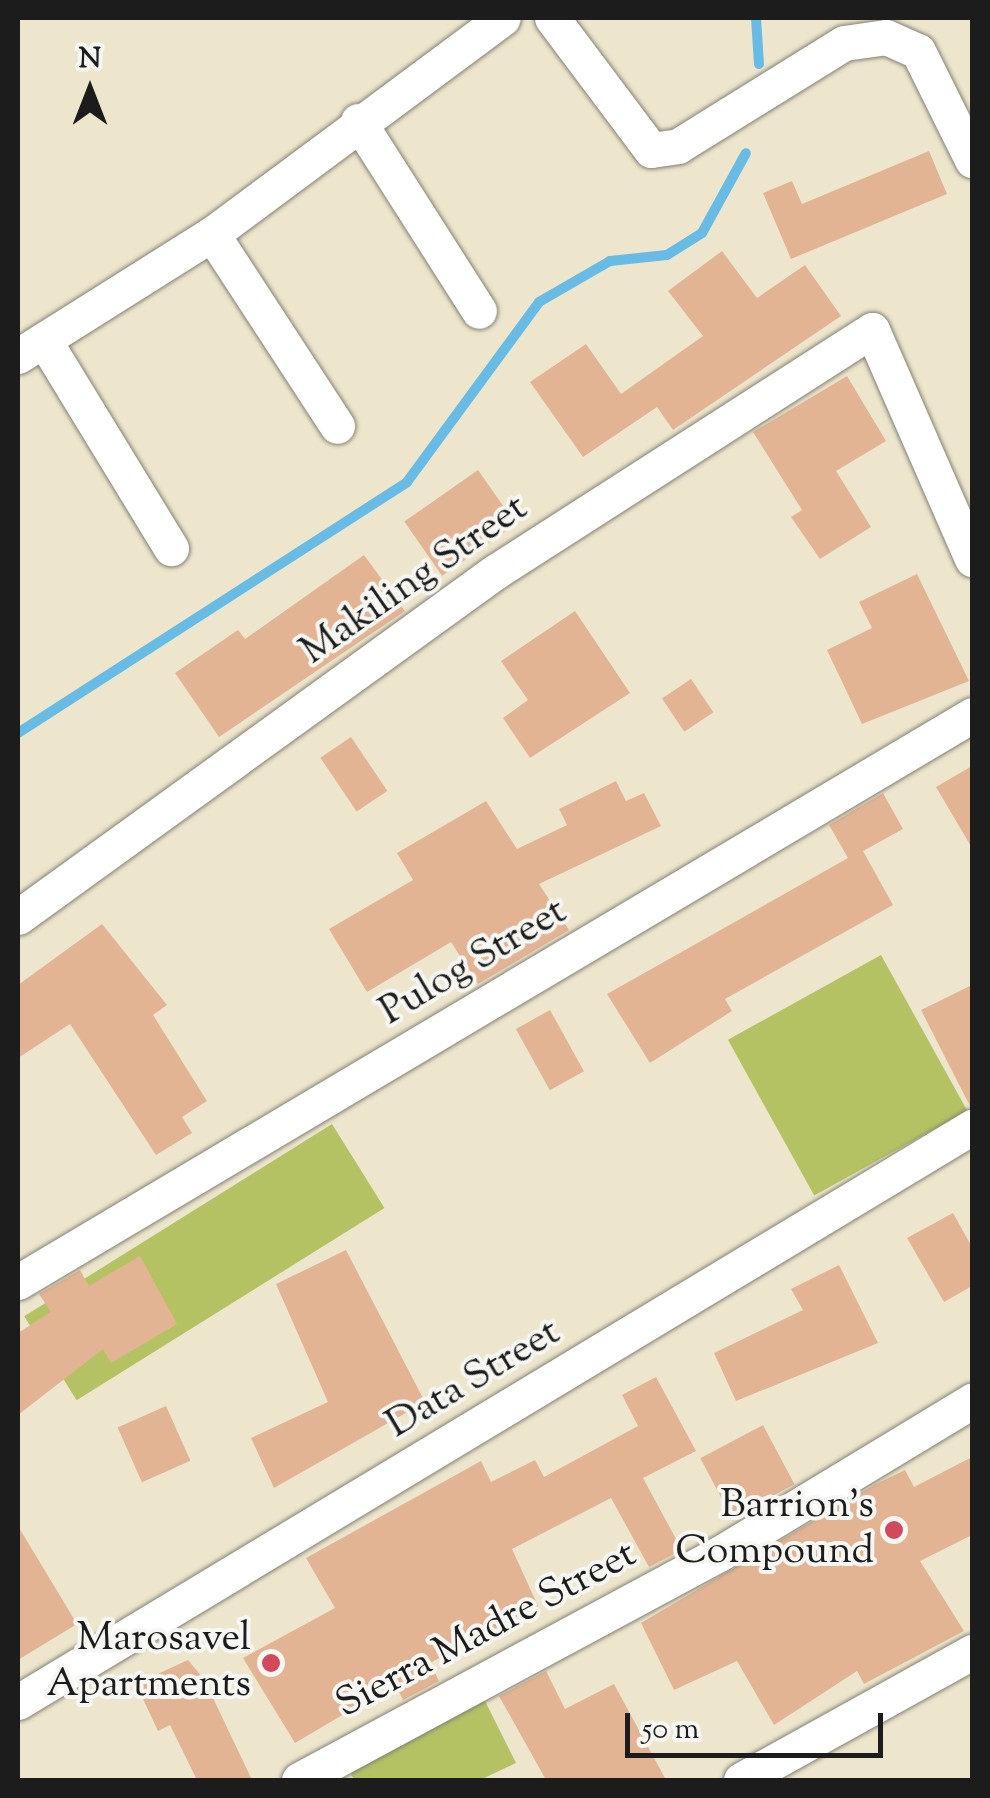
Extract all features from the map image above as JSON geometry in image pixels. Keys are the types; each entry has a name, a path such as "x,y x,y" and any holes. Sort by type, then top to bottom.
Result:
{"street":[{"path":"171,548 31,348 212,234 358,121 504,18"},
{"path":"552,18 650,150 663,152 844,43 886,37 918,51 972,160"},
{"path":"358,121 479,311"},
{"path":"212,234 337,426"},
{"name":"Makiling Street","path":"18,917 495,572 872,330 972,558"},
{"name":"Pulog Street","path":"18,1282 972,715"},
{"name":"Data Street","path":"18,1702 972,1127"},
{"name":"Sierra Madre Street","path":"299,1780 718,1554 972,1401"},
{"path":"740,1780 972,1652"}],"green space":[{"path":"881,955 967,1111 814,1196 728,1040"},
{"path":"332,1124 384,1208 77,1400 24,1316"},
{"path":"484,1699 516,1763 480,1780 354,1780 347,1766"}],"building":[{"path":"929,151 947,194 791,259 763,193 792,181 802,204"},
{"path":"722,251 757,298 805,265 841,316 673,430 657,407 583,457 530,382 586,344 621,394 703,336 668,291"},
{"path":"847,376 886,441 836,471 871,527 820,559 791,517 802,510 753,432"},
{"path":"478,470 516,524 442,576 404,522"},
{"path":"364,555 405,611 219,737 175,673 238,630 245,639"},
{"path":"917,574 969,681 862,724 827,650 872,628 859,602"},
{"path":"575,611 630,693 530,758 503,718 528,700 501,661"},
{"path":"691,679 713,712 684,732 662,699"},
{"path":"351,737 387,791 357,812 320,758"},
{"path":"972,766 972,848 936,787"},
{"path":"616,781 626,801 644,793 661,826 539,884 569,930 478,984 451,942 367,992 329,929 413,880 397,853 486,801 517,849 567,825 559,809"},
{"path":"883,793 903,829 863,851 893,905 725,999 732,1011 650,1063 607,994 848,858 829,825"},
{"path":"102,924 167,1005 153,1015 207,1101 182,1117 192,1133 156,1155 70,1024 18,1058 18,985"},
{"path":"972,985 972,1106 970,1106 921,1010"},
{"path":"550,1010 584,1071 550,1090 516,1029"},
{"path":"953,1213 972,1247 972,1286 944,1302 907,1238"},
{"path":"346,1250 425,1402 274,1488 251,1438 328,1402 276,1284"},
{"path":"140,1256 177,1324 111,1363 103,1349 18,1415 18,1333 51,1312 39,1294 80,1270 89,1286"},
{"path":"839,1265 878,1343 736,1401 714,1353 803,1310 791,1289"},
{"path":"656,1377 696,1451 643,1478 682,1550 649,1567 611,1498 512,1549 538,1606 430,1663 439,1681 403,1700 395,1684 295,1743 243,1658 335,1608 306,1558 481,1461 491,1482 535,1460 544,1477 638,1426 622,1395"},
{"path":"166,1406 190,1461 142,1482 118,1428"},
{"path":"763,1425 794,1484 732,1517 700,1458"},
{"path":"972,1457 972,1535 920,1561 964,1631 864,1684 857,1671 774,1725 737,1661 674,1690 641,1623 876,1484 905,1470 914,1487"},
{"path":"18,1526 77,1624 18,1660"},
{"path":"188,1660 204,1679 252,1780 197,1780 170,1725 158,1731 136,1684"},
{"path":"546,1671 565,1709 614,1684 666,1780 546,1780 499,1696"}],"waterway":[{"path":"756,18 759,64"},
{"path":"18,733 407,482 539,302 610,261 667,255 702,233 746,153"}],"place":[{"name":"Barrion's Compound","path":"894,1530"},
{"name":"Marosavel Apartments","path":"271,1663"}]}
